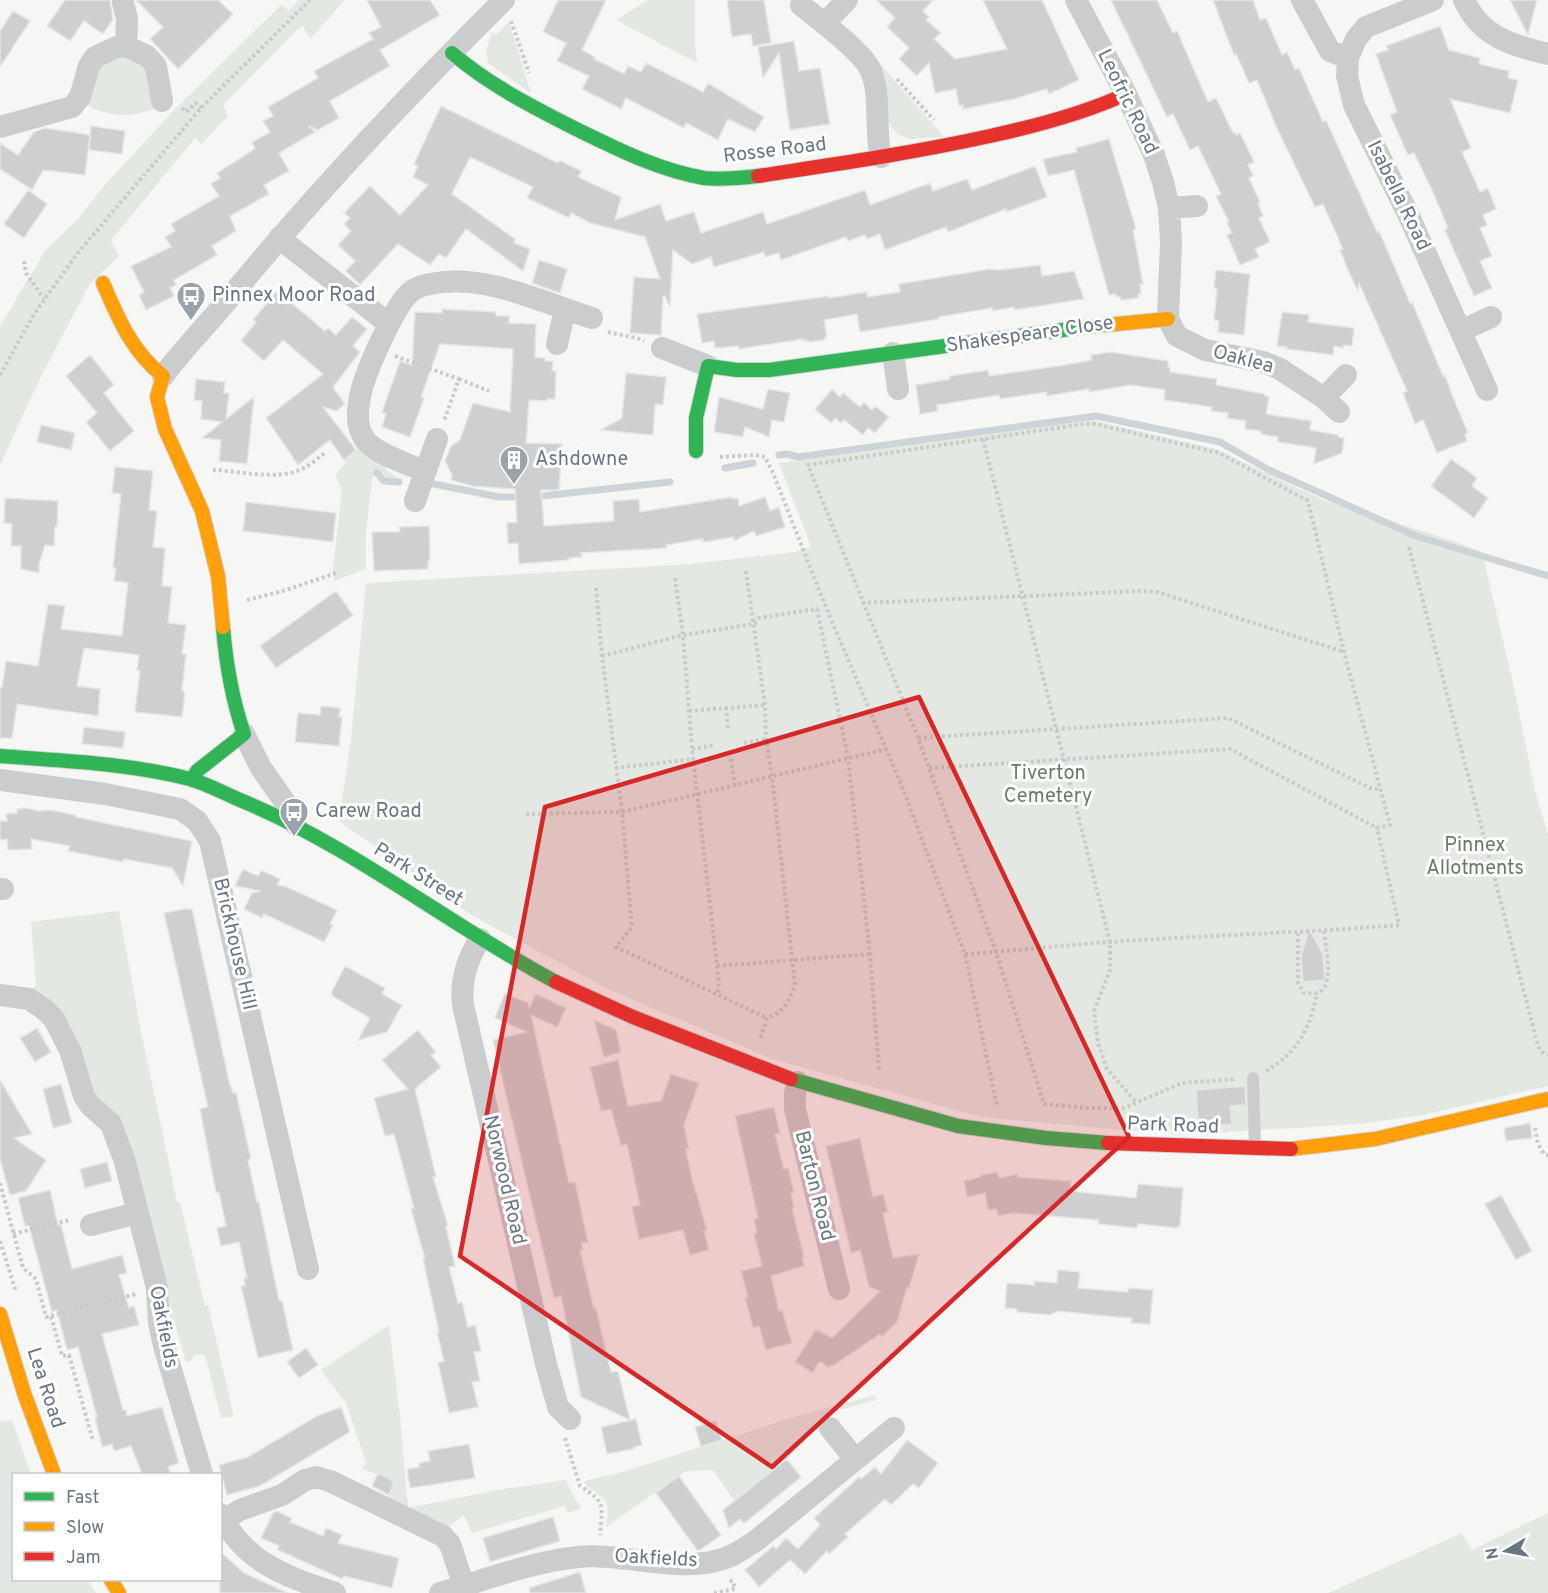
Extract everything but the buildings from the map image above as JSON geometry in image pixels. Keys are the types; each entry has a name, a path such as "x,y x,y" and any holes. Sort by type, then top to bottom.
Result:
{"street":[{"path":"824,24 847,0"},
{"name":"Leofric Road","path":"1076,0 1126,94 1154,155 1169,208 1171,242 1168,319"},
{"path":"1302,0 1330,51 1348,58 1356,39 1366,27 1433,0"},
{"path":"1464,0 1471,15 1497,38 1519,47 1548,54"},
{"path":"123,3 127,18 126,46"},
{"path":"296,825 292,812 261,768 244,734 236,711 227,670 218,576 212,547 202,511 165,429 157,397 163,376 182,351 279,238 501,3"},
{"path":"801,5 848,44 870,68 875,91 878,147 881,157"},
{"path":"0,127 72,107 80,97 89,66 95,57 104,51 126,46 147,56 156,66 162,101"},
{"name":"Rosse Road","path":"452,53 480,77 639,158 669,170 709,178 757,175 881,157 982,139 1072,115 1126,94"},
{"name":"Isabella Road","path":"1348,58 1347,76 1354,105 1408,213 1487,390"},
{"path":"1169,208 1197,206"},
{"path":"279,238 389,324"},
{"path":"424,471 378,450 367,442 357,425 357,409 362,387 389,324 401,302 414,289 442,282 492,285 592,318"},
{"path":"103,283 140,356 163,376"},
{"path":"557,344 565,310"},
{"path":"1461,331 1491,316"},
{"name":"Shakespeare Close","path":"662,348 708,366 737,370 769,370 1120,322 1168,319"},
{"name":"Oaklea","path":"1168,319 1177,336 1189,343 1221,354 1263,362 1280,369 1331,405 1346,375"},
{"path":"893,353 898,389"},
{"path":"696,451 694,430 696,404 708,366"},
{"path":"414,501 438,439"},
{"path":"192,780 197,771 244,734"},
{"name":"Park Street","path":"0,756 140,768 192,780 296,825 380,873 434,906 480,939 558,984 750,1065 798,1082"},
{"name":"Brickhouse Hill","path":"0,780 105,794 180,808 197,821 205,831 210,841 227,909 308,1269"},
{"name":"Norwood Road","path":"480,939 465,969 461,989 463,1005 546,1364 558,1407 570,1419"},
{"name":"Oakfields","path":"0,995 29,999 54,1019 70,1050 84,1096 90,1105 111,1124 125,1162 157,1288 159,1323 164,1346 202,1473"},
{"name":"Park Road","path":"798,1082 958,1126 1003,1133 1129,1145 1283,1150 1375,1139 1548,1099"},
{"name":"Barton Road","path":"798,1082 795,1109 839,1289"},
{"path":"92,1225 137,1214"},
{"name":"Lea Road","path":"0,1314 24,1393 54,1473"},
{"path":"830,1428 855,1459"},
{"name":"Oakfields","path":"440,1593 547,1562 579,1557 600,1556 691,1564 714,1562 734,1555 757,1540 894,1428"},
{"path":"335,1593 301,1581 251,1555 238,1541 222,1517 282,1495 305,1480 316,1477 443,1536 450,1544 464,1586"}],"lane":[{"path":"1253,1078 1255,1148"}],"path":[{"path":"0,375 44,299 76,254 201,108 310,0"},
{"path":"501,3 510,18 535,92 531,105"},
{"path":"895,77 947,135 952,145"},
{"path":"24,261 26,273 44,299"},
{"path":"592,318 590,326 640,339 657,351 662,348"},
{"path":"377,352 489,391"},
{"path":"438,439 459,379"},
{"path":"929,768 1230,749 1377,828 1390,825 1344,652 1308,501 1219,453 1095,424 808,465 918,738 996,952 1044,1104 1124,1108 1182,1083 1253,1078 1280,1062 1298,1044 1308,1029 1317,993"},
{"path":"983,439 1110,942 1110,970 1094,1011 1098,1043 1107,1069 1137,1103"},
{"path":"696,451 708,450 714,457 755,455 765,457 773,474 825,605 888,749 965,954 1003,1133"},
{"path":"183,466 270,475 303,469 325,453"},
{"path":"1409,547 1538,1046 1548,1055"},
{"path":"596,588 615,768 622,812 632,927 616,947 767,1018 778,1014 791,997 795,985 766,739 765,705 746,571"},
{"path":"220,605 283,591 336,573"},
{"path":"675,578 683,635 692,749 717,966 719,987 717,994"},
{"path":"862,603 1157,592 1344,652"},
{"path":"602,656 683,635 754,624 759,618 816,609 848,757 870,954 879,1071"},
{"path":"689,711 765,705"},
{"path":"726,707 728,729"},
{"path":"918,738 1228,718 1372,789 1382,789"},
{"path":"744,742 766,739"},
{"path":"692,749 716,746"},
{"path":"526,814 622,812 888,749"},
{"path":"615,768 694,759"},
{"path":"731,759 735,786"},
{"path":"965,954 1110,942 1298,933 1399,925 1377,828"},
{"path":"1298,933 1298,983 1304,993 1317,993 1324,988 1329,977 1324,931"},
{"path":"717,966 793,962 870,954"},
{"path":"750,1065 767,1018"},
{"path":"0,1183 23,1268 36,1279 45,1317 123,1297"},
{"path":"13,1234 84,1216 92,1225"},
{"path":"51,1316 62,1356 69,1355 93,1441"},
{"path":"570,1419 565,1438 576,1477 580,1486 596,1496 602,1504 600,1556"}],"highlighted area":[{"path":"919,697 1129,1137 772,1467 460,1256 545,807"}],"green space":[{"path":"299,0 345,0 310,39 302,25 223,105 228,116 201,145 196,137 111,240 119,256 90,284 42,374 0,465 0,326 45,251 77,220 103,187 173,111 282,4 289,11"},
{"path":"648,0 695,0 697,63 616,20"},
{"path":"509,22 531,93 488,63 486,51 492,32 496,35"},
{"path":"128,57 143,68 150,78 156,108 122,115 88,106 95,70 112,58"},
{"path":"874,57 944,137 910,139 900,136 893,128 883,105"},
{"name":"Tiverton Cemetery","path":"1092,420 1216,449 1323,500 1482,552 1513,683 1535,791 1548,834 1548,1086 1423,1115 1360,1124 1178,1135 981,1117 772,1059 610,990 471,915 339,821 351,739 366,583 691,564 795,552 811,547 779,463"},
{"path":"361,447 387,463 385,469 398,478 387,478 379,471 372,478 366,533 366,569 334,581 333,568 342,490 335,475 346,463 344,459"},
{"path":"119,911 141,1031 177,1202 180,1202 205,1306 208,1305 234,1417 221,1418 205,1355 194,1355 191,1361 186,1362 174,1321 169,1321 166,1285 101,1101 95,1093 70,1025 56,1007 31,991 36,985 31,922"},
{"path":"389,1325 408,1508 387,1498 395,1481 362,1469 366,1463 346,1403 321,1370"},
{"path":"875,1395 876,1400 836,1411 796,1445 799,1449 734,1501 713,1470 686,1471 606,1527 608,1510 606,1501 586,1486 584,1481 619,1473 807,1413"},
{"path":"12,1420 31,1473 12,1473 12,1581 89,1581 96,1593 0,1593 0,1422"},
{"path":"566,1480 574,1498 582,1508 568,1513 565,1506 472,1533 464,1515 448,1527 408,1508 503,1489"},
{"path":"1548,1513 1548,1593 1328,1593 1462,1533 1472,1550"}],"waterway":[{"path":"779,455 787,454 798,457 1096,416 1220,442 1269,470 1416,536 1548,576"},
{"path":"725,468 753,463"},
{"path":"377,473 384,481 399,482"},
{"path":"533,497 670,482"},
{"path":"434,484 499,497 516,497"}],"traffic: fast":[{"path":"452,53 466,65 528,104 638,158 670,170 704,178 758,176"},
{"path":"696,451 696,418 708,366 737,370 769,370 1085,327"},
{"path":"192,780 197,771 244,734 230,681 223,627"},
{"path":"0,756 143,769 203,783 322,840 516,960 556,982"},
{"path":"791,1079 958,1126 1046,1138 1108,1143"}],"traffic: slow":[{"path":"103,283 134,345 152,367 163,376 157,397 165,429 202,511 218,576 223,627"},
{"path":"1085,327 1168,319"},
{"path":"1291,1149 1375,1139 1548,1099"},
{"path":"0,1314 24,1393 54,1473"},
{"path":"112,1581 119,1593"}],"traffic: jam":[{"path":"758,176 903,153 990,136 1059,119 1126,94"},
{"path":"556,982 633,1017 791,1079"},
{"path":"1108,1143 1291,1149"}],"place":[{"name":"Pinnex Moor Road","path":"191,322"},
{"name":"Ashdowne","path":"514,486"},
{"name":"Carew Road","path":"294,838"}],"park label":[{"name":"Pinnex Allotments","path":"1475,858"}]}
